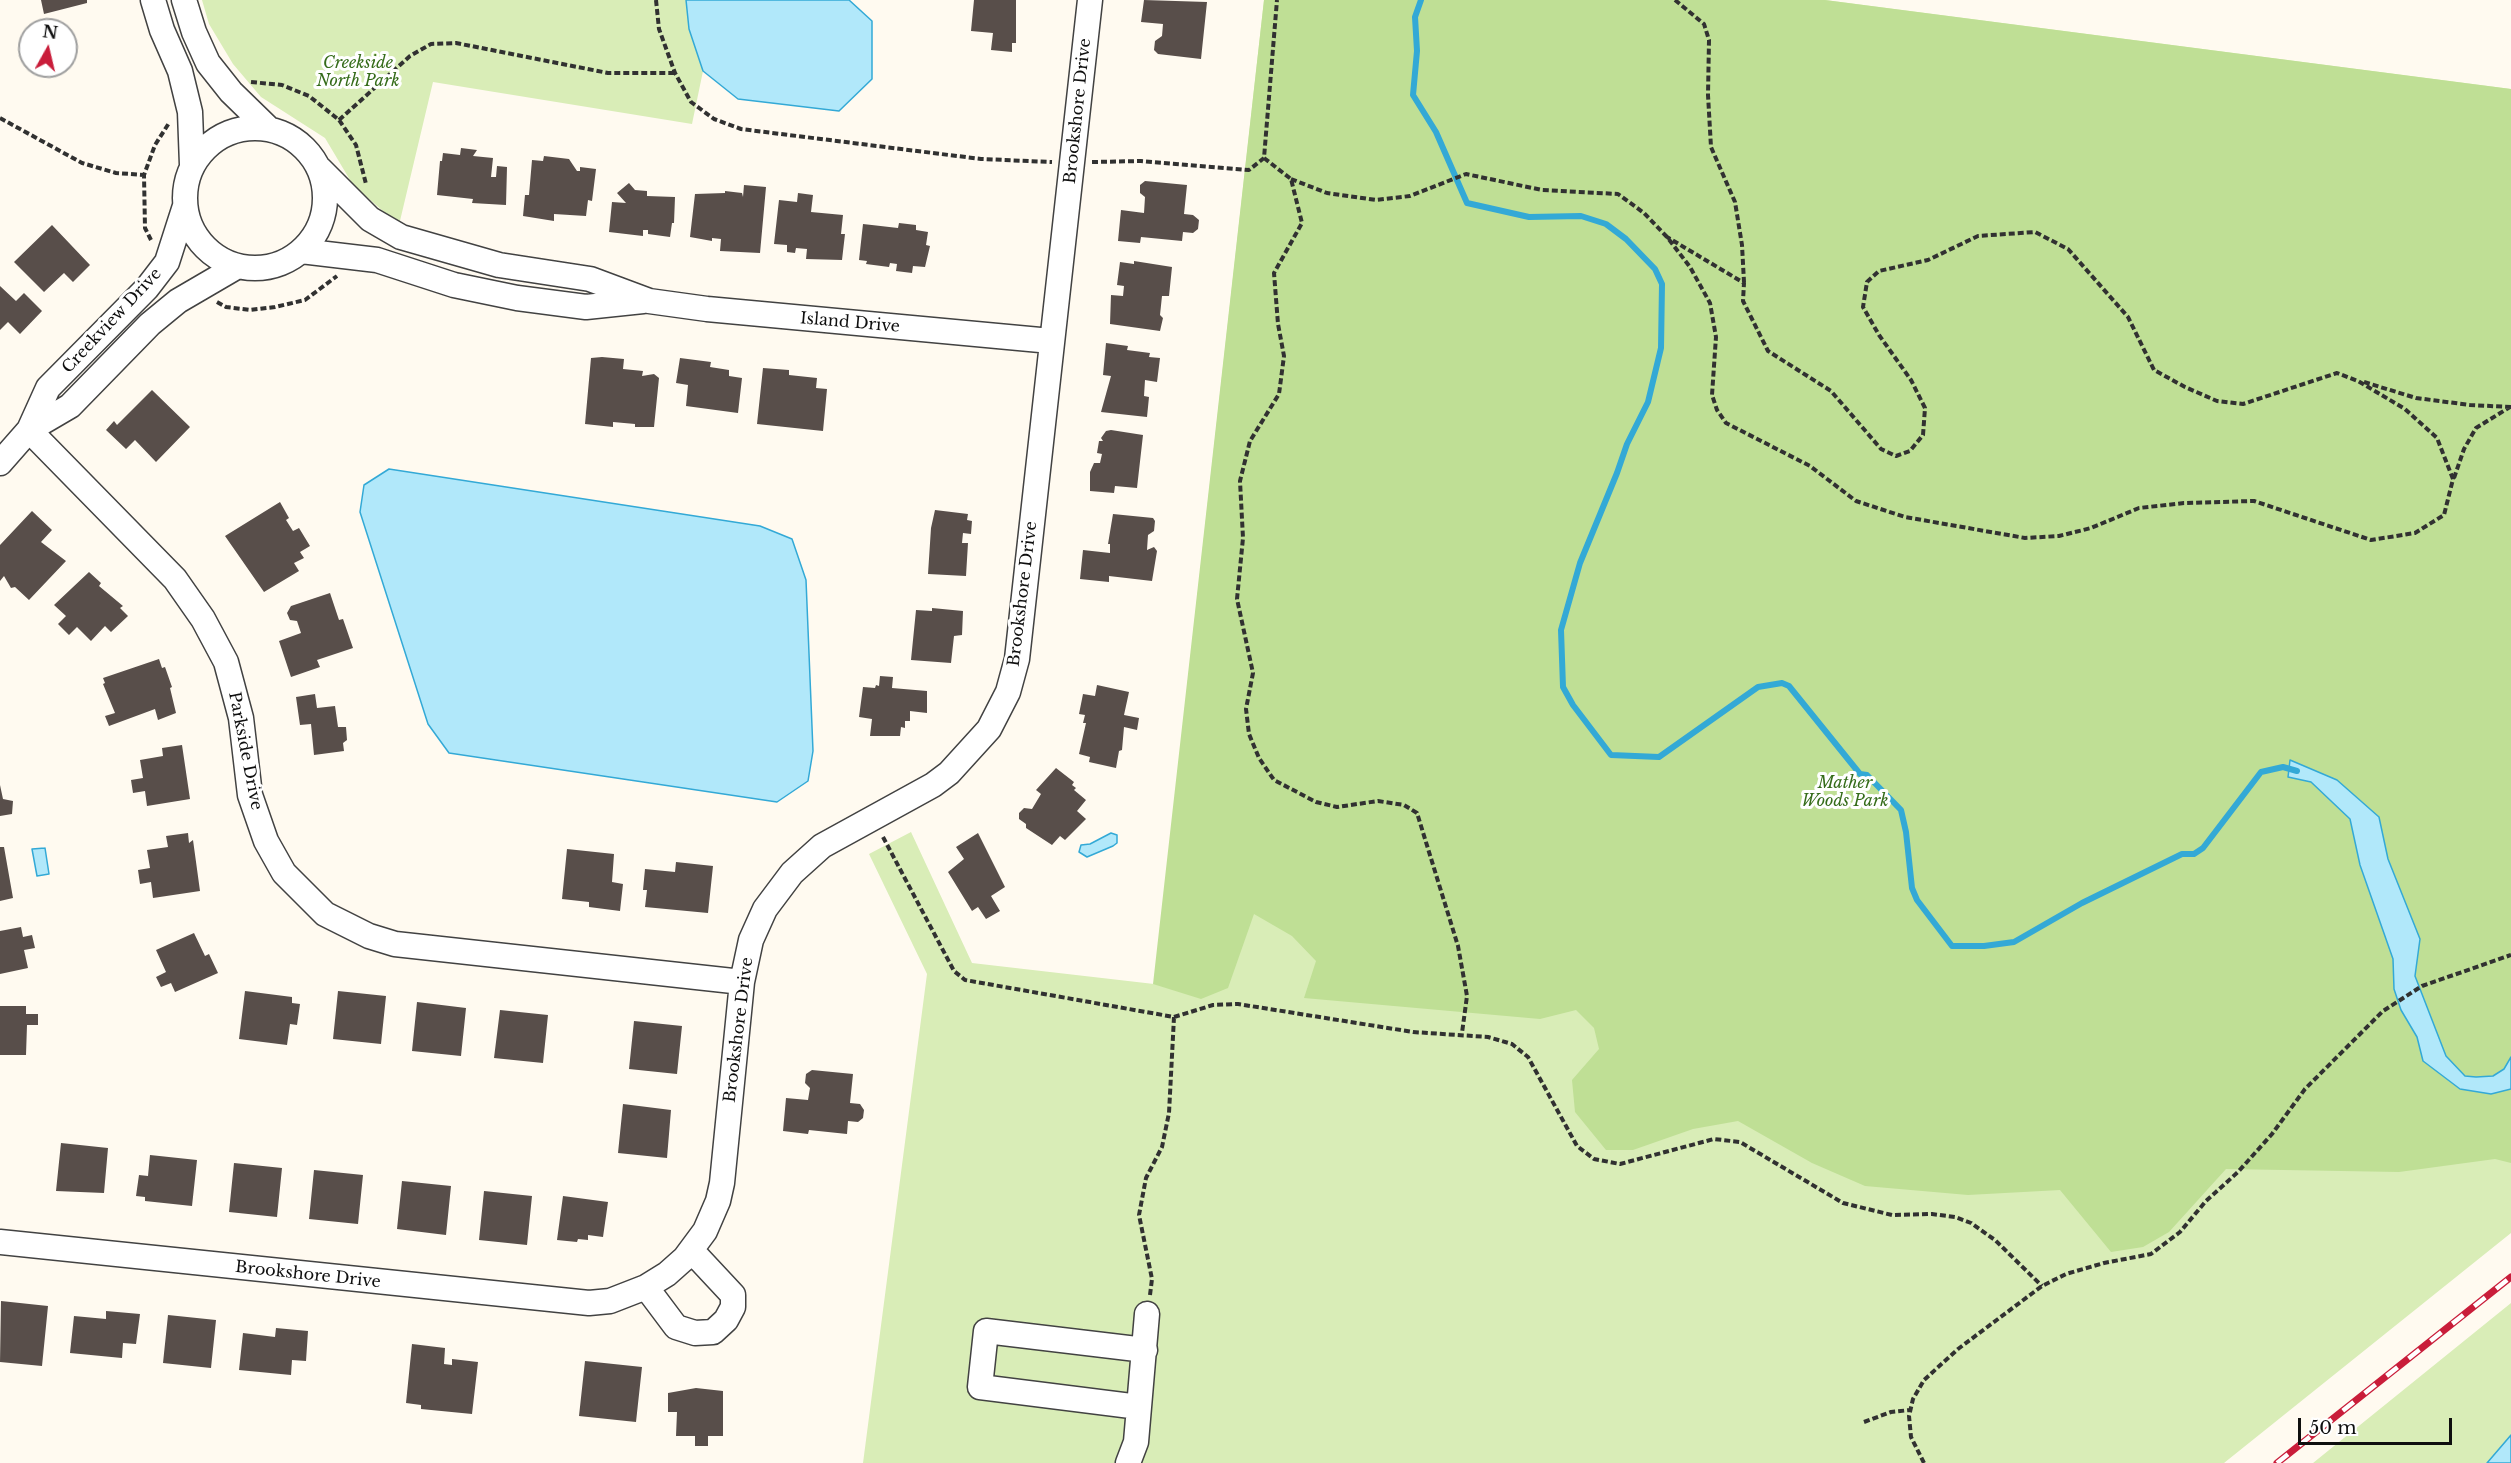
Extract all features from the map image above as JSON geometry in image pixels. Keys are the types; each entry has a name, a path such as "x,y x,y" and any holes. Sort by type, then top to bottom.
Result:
{"street":[{"path":"153,0 162,30 180,71 190,112 192,165"},
{"path":"184,0 194,32 208,63 231,92 269,129"},
{"name":"Brookshore Drive","path":"0,1242 567,1303 610,1301 646,1287 667,1274 691,1250 713,1215 722,1183 742,982 747,953 757,924 792,873 822,846 933,785 950,773 978,743 999,712 1008,692 1017,659 1090,0"},
{"path":"246,128 269,129 290,137 308,151 320,169 326,191 324,213 316,234 301,251 282,263 260,268 238,266 218,258 202,244 190,226 185,206 185,185 192,165 206,147 225,134 246,128"},
{"name":"Island Drive","path":"320,169 370,219 401,237 499,265 590,279 649,301 707,309 1051,341"},
{"name":"Creekview Drive","path":"0,462 28,430 48,388 147,288 167,262 185,206"},
{"name":"Island Drive","path":"301,251 377,260 454,285 517,298 586,307 649,301"},
{"name":"Creekview Drive","path":"28,430 70,406 150,324 178,301 238,266"},
{"name":"Parkside Drive","path":"28,430 175,579 203,619 226,662 241,718 250,795 266,841 284,873 325,914 369,936 395,944 742,982"},
{"path":"646,1287 676,1327 695,1333 713,1332 726,1320 733,1307 734,1295 691,1250"},
{"path":"1128,1463 1136,1442 1147,1314"},
{"path":"1139,1407 980,1387 986,1331 1145,1350"}],"path":[{"path":"656,0 659,29 675,73 691,102 714,119 741,129 981,159 1072,162 1141,161 1236,170 1249,170 1264,158 1277,0"},
{"path":"1675,0 1704,24 1709,40 1708,95 1711,147 1735,202 1742,245 1743,301 1767,351 1831,391 1881,449 1896,456 1910,451 1923,435 1925,408 1911,380 1879,335 1863,306 1867,282 1880,271 1928,260 1978,236 2035,232 2068,249 2128,317 2154,369 2185,387 2217,400 2243,404 2337,373 2416,398 2470,405 2511,406"},
{"path":"339,120 410,56 431,44 456,42 608,73 675,73"},
{"path":"244,83 282,85 309,96 339,120 356,145 368,194"},
{"path":"0,118 82,163 116,173 144,175"},
{"path":"155,249 145,228 144,175 155,145 172,118"},
{"path":"1264,158 1291,179 1327,193 1376,200 1410,196 1466,174 1542,190 1618,194 1644,213 1667,237 1690,267 1710,303 1716,337 1712,394 1717,410 1726,423 1810,466 1856,501 1905,517 2025,538 2059,537 2091,528 2139,508 2184,503 2254,501 2371,540 2415,533 2444,515 2453,478 2464,449 2476,428 2511,406"},
{"path":"1291,179 1302,223 1274,273 1278,324 1284,356 1279,394 1250,441 1240,481 1243,538 1237,599 1253,673 1246,709 1249,734 1259,758 1274,780 1316,802 1337,807 1378,801 1404,805 1417,813 1458,946 1467,996 1462,1033"},
{"path":"1667,237 1744,283"},
{"path":"213,300 226,307 250,310 275,307 305,300 340,274"},
{"path":"2358,381 2405,409 2437,438 2453,478"},
{"path":"881,834 954,971 965,980 1174,1017 1213,1005 1238,1004 1413,1032 1462,1033 1512,1044 1528,1057 1577,1146 1594,1160 1620,1164 1714,1139 1740,1142 1842,1203 1892,1215 1932,1214 1955,1217 1971,1223 1995,1240 2042,1286"},
{"path":"1924,1463 1911,1437 1910,1410 1924,1380 1958,1349 2042,1286 2066,1274 2104,1263 2151,1254 2180,1232 2206,1201 2238,1172 2272,1134 2305,1089 2383,1011 2422,986 2511,955"},
{"path":"1147,1314 1152,1280 1139,1215 1146,1178 1162,1147 1169,1113 1174,1017"},
{"path":"1864,1422 1891,1412 1910,1410"}],"green space":[{"name":"Creekside North Park","path":"202,0 686,0 689,29 703,71 692,124 433,82 399,225 353,185 325,138 261,97 233,64 209,24"},
{"name":"Mather Woods Park","path":"1264,0 1825,0 2511,89 2511,1233 2224,1463 863,1463 927,974 869,854 911,832 972,963 1154,984"},
{"name":"Mather Woods Park","path":"1264,0 1825,0 2511,89 2511,1163 2495,1159 2399,1172 2226,1169 2169,1232 2143,1247 2111,1252 2060,1190 1968,1195 1865,1186 1812,1163 1738,1121 1693,1129 1633,1150 1606,1150 1575,1112 1572,1080 1599,1049 1594,1028 1576,1010 1540,1019 1304,998 1316,961 1292,936 1254,914 1228,988 1201,999 1153,984"},
{"path":"2511,1303 2511,1435 2487,1463 2313,1463"}],"water":[{"path":"686,0 849,0 872,21 872,79 839,111 738,99 703,71 689,29"},
{"path":"389,469 760,526 792,539 806,580 813,751 808,781 777,802 449,753 428,724 360,512 364,485"},
{"path":"2290,760 2337,780 2379,817 2388,859 2420,939 2415,976 2446,1056 2465,1076 2476,1077 2493,1076 2504,1069 2511,1057 2511,1089 2491,1094 2460,1089 2423,1061 2417,1037 2401,1010 2394,989 2393,959 2360,865 2350,819 2311,782 2288,777"},
{"path":"1111,833 1117,835 1117,843 1113,846 1087,857 1079,852 1081,845 1090,844"},
{"path":"45,848 49,874 37,876 32,849"},
{"path":"2511,1435 2511,1463 2487,1463"}],"building":[{"path":"41,0 87,0 87,3 44,14"},
{"path":"974,0 1016,0 1016,43 1012,43 1012,52 991,50 993,33 971,31"},
{"path":"1144,0 1207,2 1201,59 1158,54 1154,50 1155,41 1162,36 1163,24 1141,22"},
{"path":"461,148 477,150 473,156 493,158 491,177 496,177 497,166 507,167 506,205 472,203 473,199 437,195 440,161 442,161 443,153 460,155"},
{"path":"544,156 569,159 577,171 580,171 580,167 596,169 592,201 588,200 586,216 554,214 554,221 523,216 525,195 529,195 532,160 543,161"},
{"path":"1145,181 1187,185 1184,214 1193,215 1199,220 1198,229 1193,233 1183,232 1182,241 1141,237 1140,243 1118,241 1121,210 1144,213 1145,197 1140,193 1140,185"},
{"path":"629,183 635,190 647,191 647,196 675,197 674,223 672,223 670,237 648,234 648,230 643,230 643,236 609,232 612,202 626,203 617,193"},
{"path":"744,185 766,187 760,253 720,251 721,239 712,238 712,241 690,237 695,194 725,193 725,191 742,193 743,197"},
{"path":"798,193 813,195 811,212 843,215 841,234 845,234 842,260 806,259 807,249 796,248 795,253 787,252 787,245 774,244 779,200 797,202"},
{"path":"899,223 916,225 916,230 928,232 926,245 930,246 925,267 913,266 912,273 896,271 897,264 890,263 889,267 866,264 867,261 859,260 863,224 898,228"},
{"path":"52,225 90,265 73,282 64,273 44,292 14,262"},
{"path":"1134,261 1172,267 1169,296 1162,296 1160,315 1163,318 1160,331 1110,324 1111,295 1123,296 1124,286 1117,285 1120,262 1134,264"},
{"path":"0,286 16,301 24,293 42,311 20,334 8,322 0,330"},
{"path":"1106,343 1128,346 1127,350 1150,353 1149,357 1160,358 1157,382 1145,380 1144,396 1149,397 1147,417 1101,412 1111,376 1103,375"},
{"path":"591,358 624,359 623,369 643,371 642,376 654,374 659,378 654,427 635,427 635,424 613,422 613,427 585,424"},
{"path":"680,358 711,362 710,367 729,370 729,376 742,378 738,413 686,406 688,385 676,383"},
{"path":"763,368 789,370 789,375 817,378 816,388 827,389 823,431 757,424"},
{"path":"152,390 190,427 156,462 135,440 126,449 106,430 114,421 117,425"},
{"path":"1106,431 1143,435 1137,488 1115,486 1114,493 1090,491 1090,472 1094,463 1100,463 1102,454 1097,453 1099,441 1103,441 1101,438"},
{"path":"280,502 289,518 286,520 293,531 299,528 310,546 300,552 304,558 294,563 299,571 264,592 225,536"},
{"path":"935,510 968,514 967,520 972,521 971,534 963,533 962,543 968,543 966,576 928,574 931,528"},
{"path":"32,511 52,530 41,542 66,561 29,600 15,587 11,588 4,576 0,581 0,545"},
{"path":"1113,514 1153,518 1155,521 1154,531 1148,535 1147,550 1154,547 1157,551 1152,581 1109,576 1109,582 1080,579 1083,550 1110,553 1110,544 1108,544"},
{"path":"89,572 101,583 99,586 123,606 120,608 128,616 111,632 105,626 91,641 77,627 69,635 58,624 66,616 54,605"},
{"path":"330,593 339,620 343,619 353,648 317,660 320,667 291,677 279,641 301,633 297,621 290,620 287,613 291,606"},
{"path":"932,608 963,611 962,635 954,636 951,663 911,660 916,610 932,611"},
{"path":"159,659 162,668 165,667 172,687 170,688 176,713 158,720 155,709 109,726 105,716 115,713 103,684 105,683 103,678"},
{"path":"880,676 893,677 892,688 927,691 927,713 910,711 910,721 905,721 905,728 901,727 900,736 870,736 872,719 859,717 863,687 879,686"},
{"path":"1097,685 1129,692 1124,715 1139,718 1137,730 1124,727 1122,750 1119,751 1116,768 1089,762 1090,757 1079,754 1086,723 1083,723 1085,715 1079,714 1083,694 1095,696"},
{"path":"315,694 317,708 335,706 338,727 346,727 347,740 343,743 344,751 314,755 311,724 300,725 296,697"},
{"path":"182,745 190,799 147,806 145,791 133,793 131,780 143,778 140,760 163,756 162,748"},
{"path":"1056,768 1074,782 1072,785 1076,788 1074,790 1086,800 1077,811 1086,819 1065,840 1060,836 1052,845 1026,828 1026,824 1019,819 1019,813 1024,808 1032,809 1041,794 1036,790"},
{"path":"0,785 3,799 13,801 12,814 0,816"},
{"path":"188,833 189,843 193,840 200,891 153,898 151,882 140,884 138,870 150,868 147,850 168,847 166,836"},
{"path":"978,833 1005,887 991,896 1000,911 986,919 978,907 972,911 948,872 964,859 956,847"},
{"path":"0,847 4,847 13,898 0,901"},
{"path":"567,849 614,854 612,882 623,884 620,911 589,907 589,902 562,899"},
{"path":"676,862 713,866 708,913 645,907 647,890 643,890 645,869 675,872"},
{"path":"21,927 23,937 32,935 35,948 24,950 28,968 0,974 0,931"},
{"path":"194,933 205,956 209,954 218,973 175,992 171,983 161,987 156,977 166,972 156,950"},
{"path":"245,991 292,997 292,1003 300,1004 297,1025 290,1024 287,1045 239,1039"},
{"path":"338,991 386,996 381,1044 333,1039"},
{"path":"417,1002 466,1008 461,1056 412,1051"},
{"path":"0,1006 26,1006 26,1014 38,1014 38,1025 27,1025 26,1055 0,1055"},
{"path":"500,1010 548,1015 543,1063 494,1058"},
{"path":"634,1021 682,1026 677,1074 629,1069"},
{"path":"812,1070 853,1074 850,1103 860,1104 864,1110 863,1118 858,1122 848,1121 847,1134 809,1130 808,1134 783,1131 786,1098 808,1100 810,1088 805,1083 806,1074"},
{"path":"623,1104 671,1110 667,1158 618,1153"},
{"path":"61,1143 108,1148 104,1193 56,1191"},
{"path":"150,1155 197,1160 192,1206 145,1201 145,1197 136,1196 139,1175 148,1176"},
{"path":"234,1163 282,1168 277,1217 229,1212"},
{"path":"314,1170 363,1175 358,1224 309,1219"},
{"path":"402,1181 451,1186 446,1235 397,1229"},
{"path":"484,1191 532,1196 527,1245 479,1240"},
{"path":"563,1196 608,1202 603,1237 588,1235 588,1240 578,1239 577,1242 557,1240"},
{"path":"1,1301 48,1306 42,1366 0,1362"},
{"path":"106,1311 140,1314 136,1344 123,1343 122,1358 70,1353 74,1316 106,1319"},
{"path":"168,1315 216,1320 211,1368 163,1363"},
{"path":"276,1328 308,1331 306,1361 292,1360 291,1375 239,1370 243,1333 275,1337"},
{"path":"412,1344 445,1348 444,1364 452,1365 452,1359 478,1362 472,1414 421,1409 421,1405 406,1403"},
{"path":"585,1361 642,1367 636,1422 579,1416"},
{"path":"696,1388 723,1391 723,1436 708,1436 708,1446 695,1446 695,1436 676,1436 677,1412 668,1412 668,1393"}],"waterway":[{"path":"1421,0 1415,17 1417,51 1413,95 1436,132 1467,203 1529,217 1581,216 1606,224 1626,239 1655,269 1662,284 1661,348 1648,402 1627,444 1580,563 1561,630 1563,687 1573,705 1611,755 1659,757 1758,687 1782,683 1789,686 1860,774 1867,775 1901,810 1906,832 1912,888 1917,900 1952,946 1984,946 2014,942 2082,903 2182,854 2194,854 2203,848 2261,772 2283,767 2297,771"}],"railway":[{"path":"2277,1463 2511,1277"}]}
